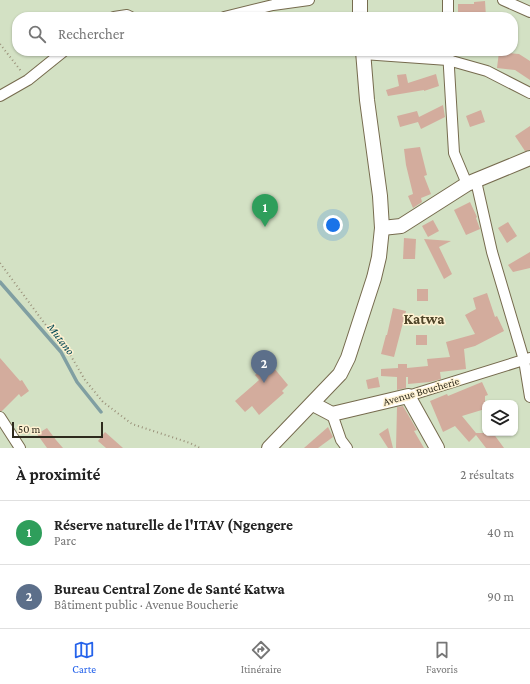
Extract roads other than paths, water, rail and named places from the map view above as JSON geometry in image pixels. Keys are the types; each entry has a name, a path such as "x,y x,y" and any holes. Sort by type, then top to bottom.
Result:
{"main road":[{"path":"360,0 360,12"},
{"path":"269,448 313,404 340,374 348,358 374,278 379,257 382,228 380,196 367,100 363,56"},
{"path":"382,228 401,226 472,183 530,158"},
{"path":"408,396 438,448"},
{"name":"Avenue Boucherie","path":"332,414 408,396"},
{"path":"313,404 332,414"}],"street":[{"path":"245,12 274,5 309,0"},
{"path":"448,0 448,12"},
{"path":"503,0 530,12"},
{"path":"0,96 28,80 58,56"},
{"path":"448,56 454,153 472,183 492,252 527,359 530,397"},
{"path":"450,56 487,71 530,93"},
{"name":"Avenue Boucherie","path":"408,396 527,359"},
{"path":"332,414 346,448"},
{"path":"0,417 20,448"}],"waterway":[{"name":"Mutano","path":"0,282 61,352 77,382 101,412"}],"place":[{"name":"Réserve naturelle de l'ITAV (Ngengere","path":"265,227"},
{"name":"Bureau Central Zone de Santé Katwa","path":"264,383"}],"district":[{"name":"Katwa","path":"424,319"}]}
